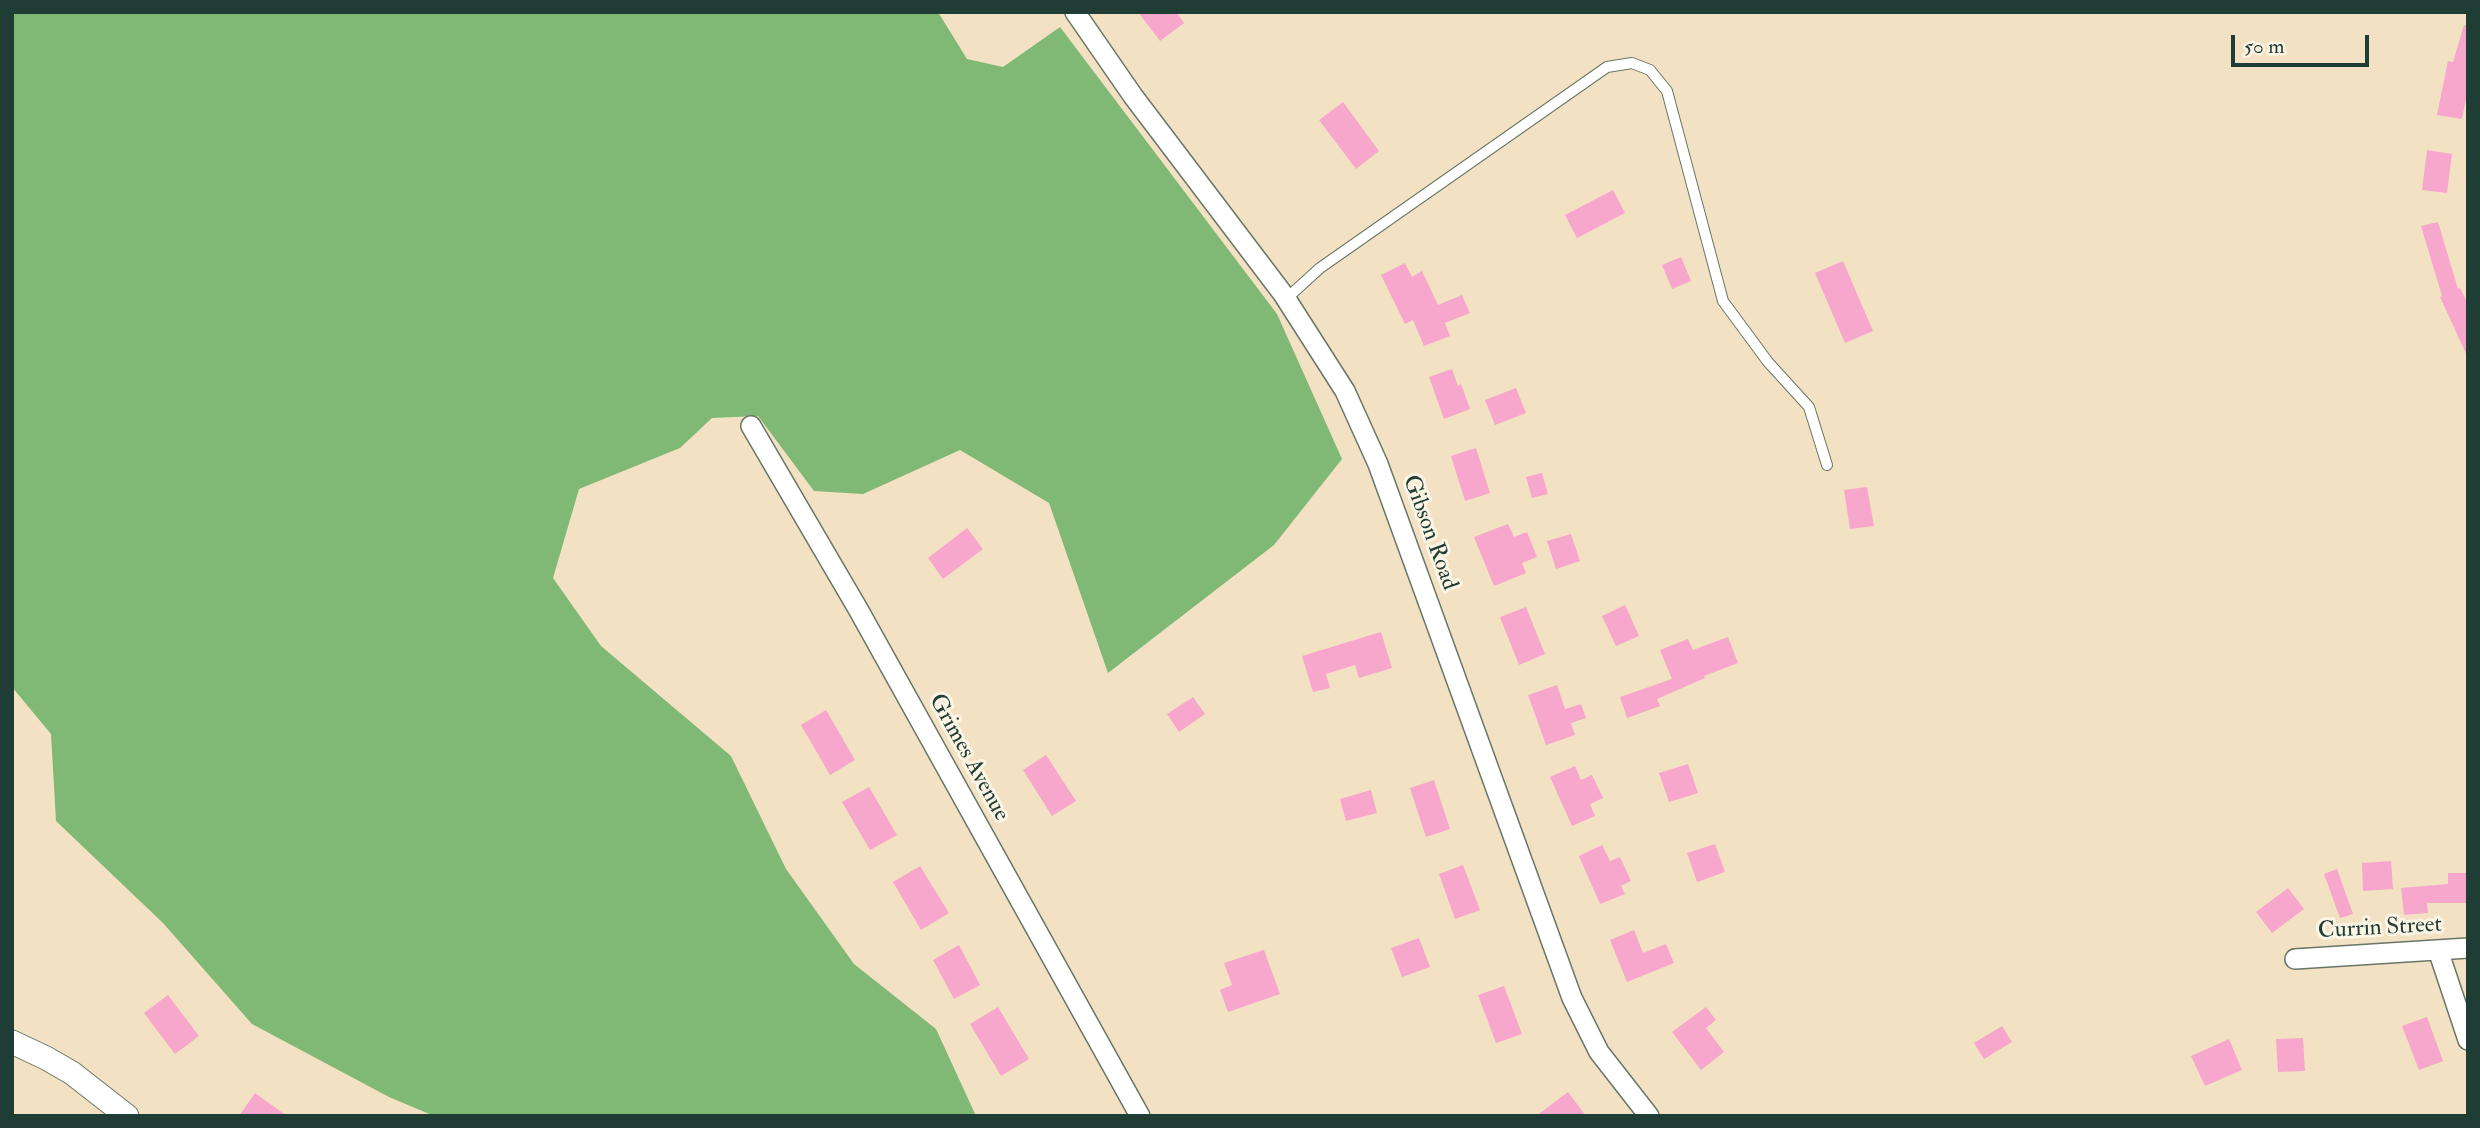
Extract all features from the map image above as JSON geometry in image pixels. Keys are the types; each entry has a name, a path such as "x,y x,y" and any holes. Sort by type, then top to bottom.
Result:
{"street":[{"name":"Gibson Road","path":"1075,12 1133,96 1286,299 1345,391 1378,464 1572,998 1599,1052 1649,1116"},
{"name":"Grimes Avenue","path":"751,426 864,621 1140,1116"},
{"name":"Currin Street","path":"2295,958 2468,948"},
{"path":"2438,950 2468,1040"},
{"path":"12,1042 72,1073 128,1116"}],"lane":[{"path":"1286,299 1320,268 1607,67 1632,63 1650,70 1667,91 1723,301 1768,362 1809,407 1827,464"}],"green space":[{"path":"12,12 938,12 967,59 1003,67 1060,27 1277,314 1342,459 1274,545 1108,673 1049,503 960,450 863,494 814,491 758,416 712,418 680,448 579,489 553,578 601,646 731,756 786,869 854,964 936,1029 976,1116 434,1116 389,1097 252,1024 163,923 56,821 51,734 12,687"}],"building":[{"path":"1138,12 1176,12 1184,23 1160,41"},
{"path":"2464,25 2468,26 2468,89 2462,119 2437,115 2448,61 2453,62"},
{"path":"1343,102 1379,151 1356,169 1319,120"},
{"path":"2427,150 2452,154 2447,193 2422,190"},
{"path":"1613,190 1625,213 1577,238 1565,215"},
{"path":"2438,222 2458,289 2460,288 2468,304 2468,358 2440,297 2442,296 2421,226"},
{"path":"1681,257 1691,281 1672,289 1662,265"},
{"path":"1843,261 1873,331 1845,343 1815,273"},
{"path":"1405,263 1412,277 1422,271 1438,305 1462,295 1470,313 1445,323 1450,336 1424,346 1413,320 1405,324 1381,275"},
{"path":"1452,369 1470,409 1444,419 1429,377"},
{"path":"1516,388 1526,413 1495,425 1485,400"},
{"path":"1476,448 1490,493 1465,501 1451,456"},
{"path":"1542,473 1548,494 1532,498 1526,477"},
{"path":"1867,487 1874,526 1850,529 1844,490"},
{"path":"1508,524 1514,537 1527,532 1537,557 1522,563 1526,573 1494,586 1474,537"},
{"path":"967,528 983,549 943,579 928,558"},
{"path":"1571,534 1580,561 1556,569 1547,541"},
{"path":"1625,605 1639,636 1616,646 1602,616"},
{"path":"1526,607 1545,654 1519,665 1500,617"},
{"path":"1381,632 1392,668 1359,678 1355,665 1326,674 1330,688 1313,692 1302,656"},
{"path":"1728,637 1738,663 1657,699 1660,706 1627,718 1620,697 1672,679 1660,650 1688,639 1693,650"},
{"path":"1557,685 1565,709 1581,704 1586,718 1571,723 1575,735 1546,745 1528,695"},
{"path":"1193,697 1205,714 1179,732 1167,714"},
{"path":"826,710 855,760 830,775 801,725"},
{"path":"1046,755 1076,801 1052,816 1023,770"},
{"path":"1688,764 1698,793 1669,802 1659,773"},
{"path":"1575,766 1581,780 1592,775 1603,798 1590,804 1595,816 1572,826 1550,777"},
{"path":"1434,780 1450,829 1426,837 1410,788"},
{"path":"869,787 897,835 870,850 842,802"},
{"path":"1371,790 1377,813 1346,821 1340,799"},
{"path":"1715,844 1725,872 1697,882 1687,853"},
{"path":"1602,845 1610,861 1620,857 1631,881 1621,886 1625,894 1600,904 1579,856"},
{"path":"2391,861 2393,889 2363,891 2362,863"},
{"path":"1463,865 1480,910 1455,919 1439,874"},
{"path":"920,866 949,913 921,930 893,882"},
{"path":"2337,869 2353,914 2340,918 2324,874"},
{"path":"2448,873 2468,873 2468,903 2427,903 2428,913 2404,915 2401,888 2448,884"},
{"path":"2288,888 2304,909 2272,933 2256,912"},
{"path":"1634,930 1643,953 1666,944 1674,963 1627,982 1610,940"},
{"path":"1419,938 1430,967 1402,977 1391,948"},
{"path":"959,945 980,985 954,999 933,960"},
{"path":"1264,950 1280,994 1228,1012 1220,990 1232,985 1224,963"},
{"path":"1504,986 1522,1034 1496,1043 1478,995"},
{"path":"168,995 199,1036 175,1054 144,1013"},
{"path":"998,1007 1029,1059 1001,1076 970,1024"},
{"path":"1706,1007 1716,1020 1706,1028 1724,1052 1701,1070 1672,1032"},
{"path":"2427,1017 2443,1061 2419,1070 2402,1026"},
{"path":"2002,1026 2012,1042 1984,1059 1974,1043"},
{"path":"2303,1038 2305,1071 2278,1072 2276,1039"},
{"path":"2229,1039 2242,1070 2205,1086 2191,1056"},
{"path":"1568,1092 1586,1116 1536,1116"},
{"path":"255,1093 287,1116 239,1116"}]}
